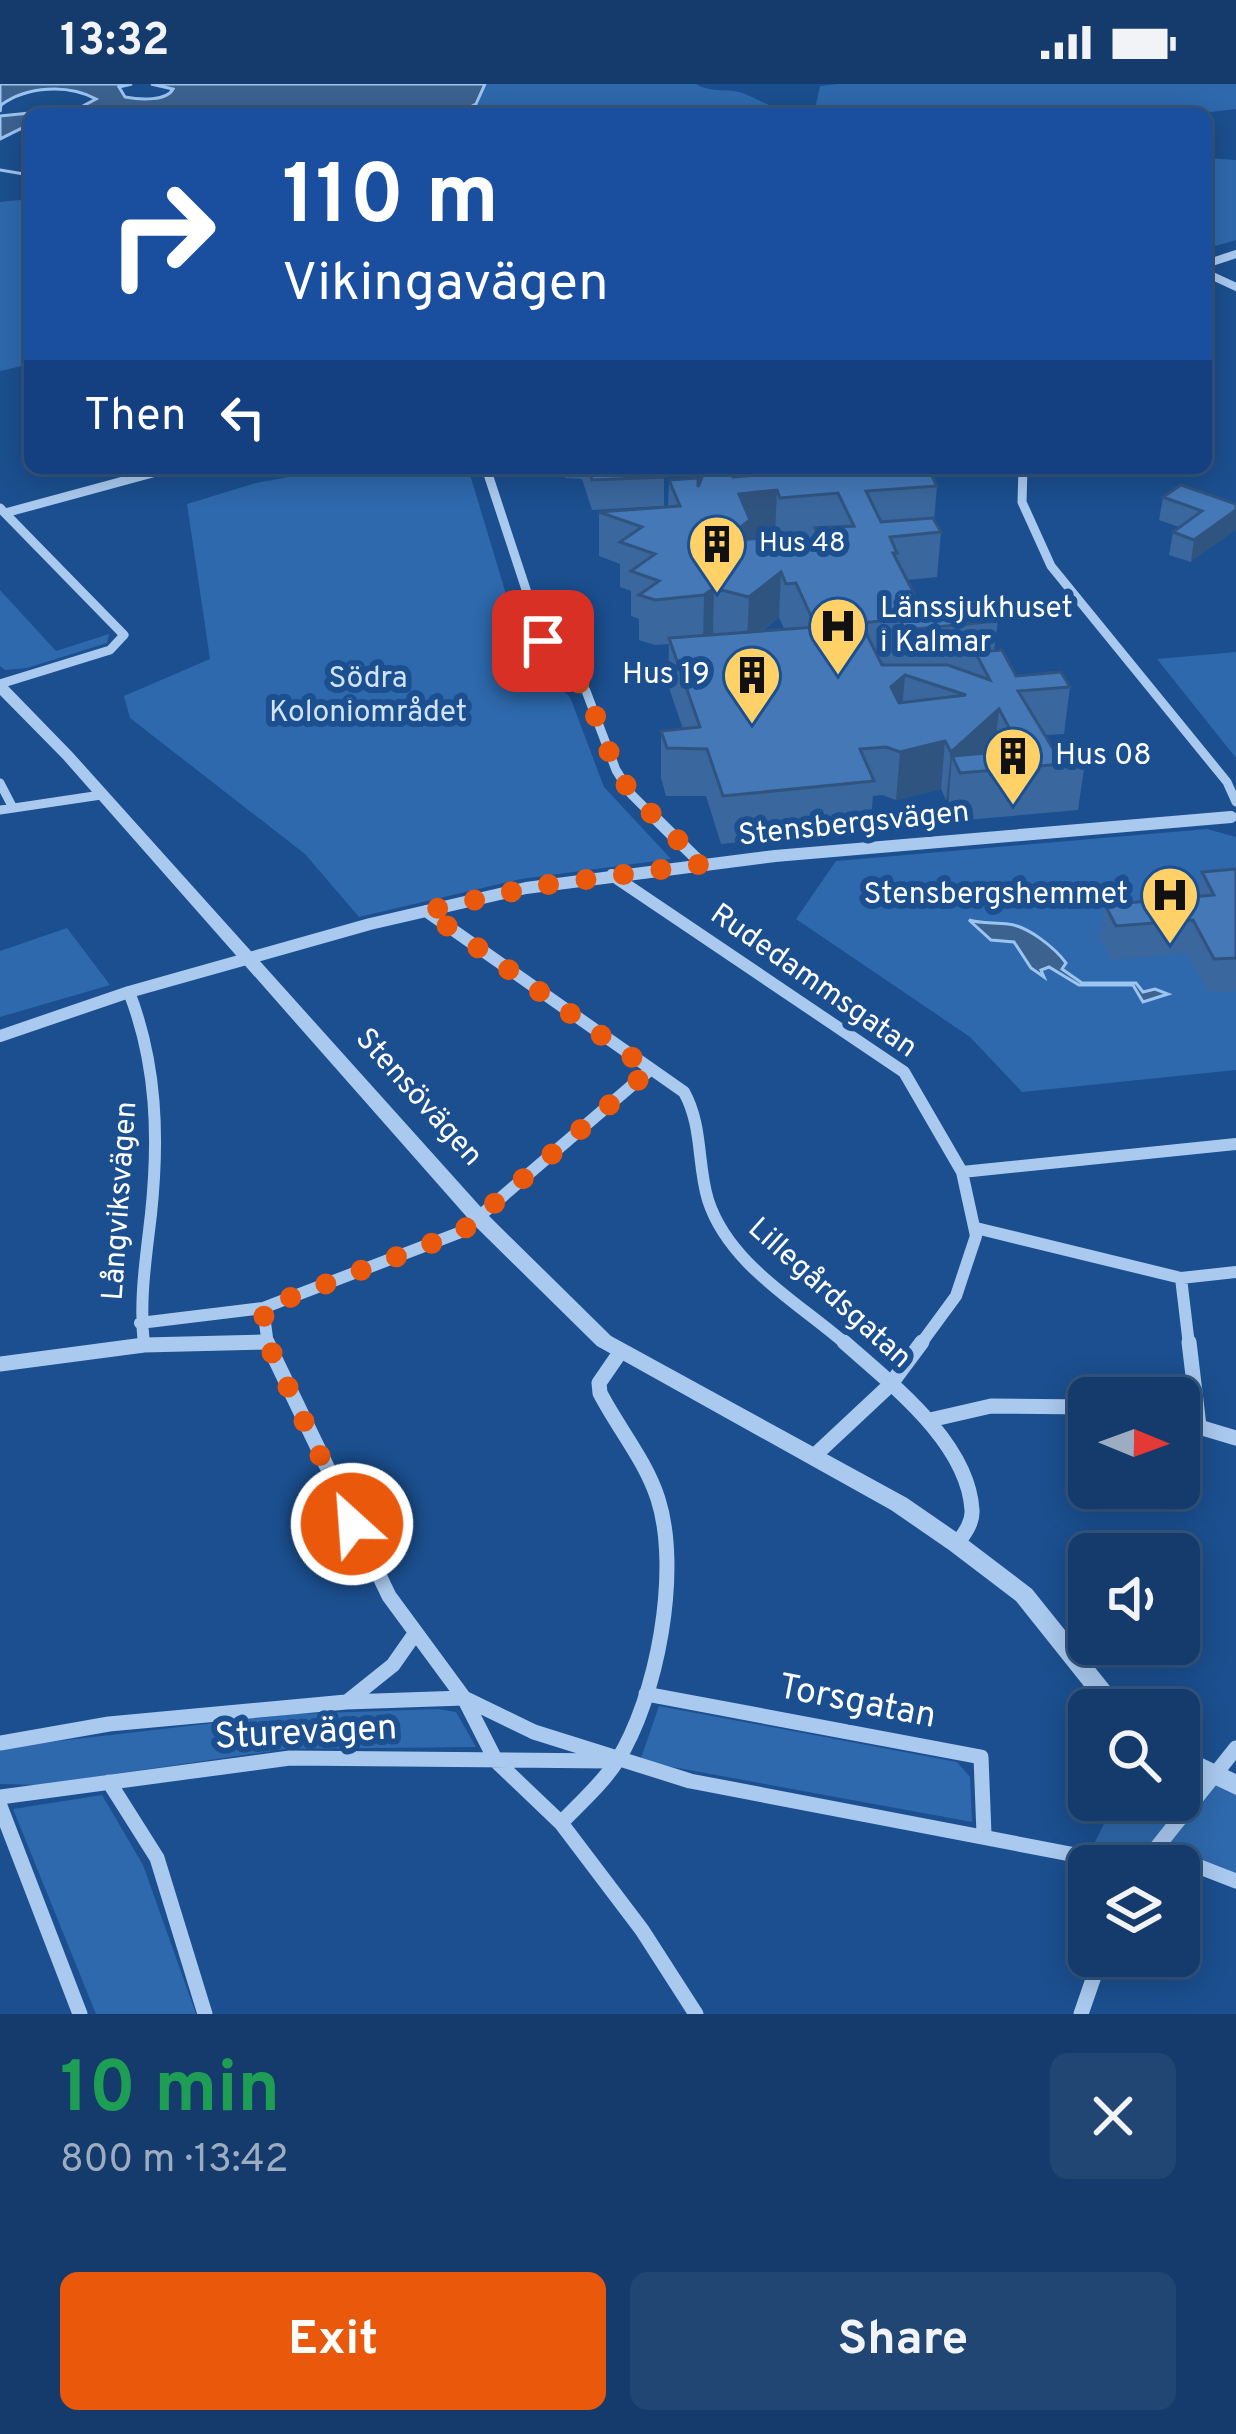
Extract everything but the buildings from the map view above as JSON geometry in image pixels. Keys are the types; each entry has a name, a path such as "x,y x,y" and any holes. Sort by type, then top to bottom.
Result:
{"street":[{"path":"3,510 147,474"},
{"path":"488,474 543,641 586,691 616,770 632,794 702,864"},
{"path":"1023,474 1022,502 1051,566 1231,785 1235,813"},
{"path":"0,685 110,650 124,635 3,510"},
{"name":"Stensövägen","path":"0,685 480,1219 604,1341 899,1504 957,1544 1024,1595 1100,1689"},
{"path":"0,783 6,809 101,794"},
{"name":"Stensbergsvägen","path":"0,1036 129,992 426,911 611,874 1235,813"},
{"name":"Rudedammsgatan","path":"611,874 904,1072 962,1172 976,1228"},
{"name":"Lillegårdsgatan","path":"426,911 685,1092 694,1106 704,1187 721,1233 744,1260 929,1420 961,1473 972,1504 970,1523 957,1544"},
{"name":"Långviksvägen","path":"129,992 144,1025 154,1075 155,1150 140,1323 144,1345"},
{"path":"140,1323 263,1308 461,1232 650,1070"},
{"path":"962,1172 1236,1144"},
{"path":"813,1457 890,1385 956,1296 976,1228 1181,1278 1236,1272"},
{"path":"1181,1278 1193,1377"},
{"path":"263,1308 267,1342 388,1596 464,1698 496,1761 561,1823 642,1930 696,2014"},
{"path":"0,1364 144,1345 267,1342"},
{"path":"561,1823 618,1761 646,1694 666,1540 649,1480 600,1393 599,1383 621,1351"},
{"path":"929,1420 991,1406 1068,1407"},
{"path":"1200,1426 1236,1438"},
{"name":"Sturevägen","path":"346,1702 393,1665 414,1635"},
{"name":"Torsgatan","path":"646,1694 981,1757 983,1834"},
{"name":"Sturevägen","path":"0,1742 109,1724 346,1702 464,1698 534,1732 690,1781 1068,1852"},
{"path":"1161,1845 1226,1780 1236,1748"},
{"name":"Sturevägen","path":"0,1797 290,1758 618,1761"},
{"path":"109,1783 158,1858 205,2014"},
{"path":"0,1806 80,2014"},
{"path":"1200,1867 1236,1881"},
{"path":"1081,2014 1094,1977"}],"green space":[{"path":"485,84 696,84 739,92 776,108 468,108"},
{"path":"1236,84 1236,109 815,108 820,86"},
{"path":"1212,158 1236,160 1236,240 1215,246"},
{"path":"24,200 24,365 0,371 0,202"},
{"name":"Södra Koloniområdet","path":"305,474 470,474 525,657 570,697 604,787 671,859 521,879 359,917 305,854 130,718 124,696 210,659 187,504"},
{"path":"0,590 56,651 109,634 107,643 27,668 5,670 0,666"},
{"path":"1236,652 1236,758 1157,659"},
{"path":"1207,829 1236,837 1236,1070 1022,1092 970,1037 796,919 836,861"},
{"path":"67,928 110,985 0,1017 0,951"},
{"path":"659,1706 957,1762 970,1777 972,1822 640,1761"},
{"path":"456,1712 476,1747 286,1749 39,1785 0,1784 0,1751 6,1747 293,1714"},
{"path":"1200,1767 1236,1785 1236,1881 1200,1868 1200,1845 1094,1845 1106,1821 1200,1821"},
{"path":"102,1795 143,1865 196,2014 96,2014 13,1809"}],"shaded area":[{"path":"0,84 132,84 119,87 125,97 146,99 165,96 173,89 151,84 485,84 476,104 468,108 79,108 96,99 60,89 11,99 1,105 0,112"},
{"path":"24,114 24,127 0,139 0,116"},
{"path":"969,920 1008,924 1032,933 1066,963 1062,969 1082,983 1136,983 1143,992 1155,989 1168,994 1143,1002 1133,985 1079,985 1049,967 1041,970 1044,977 1031,968 1014,942 991,940"}],"waterway":[{"path":"0,170 24,174"}],"place":[{"name":"Hus 48","path":"717,595"},
{"name":"Länssjukhuset i Kalmar","path":"838,677"},
{"name":"Hus 19","path":"752,726"},
{"name":"Hus 08","path":"1013,807"},
{"name":"Stensbergshemmet","path":"1170,946"}],"route":[{"path":"352,1524 267,1342 263,1308 461,1232 650,1070 426,911 537,886 702,864 632,794 616,770 586,691 543,641"}]}
